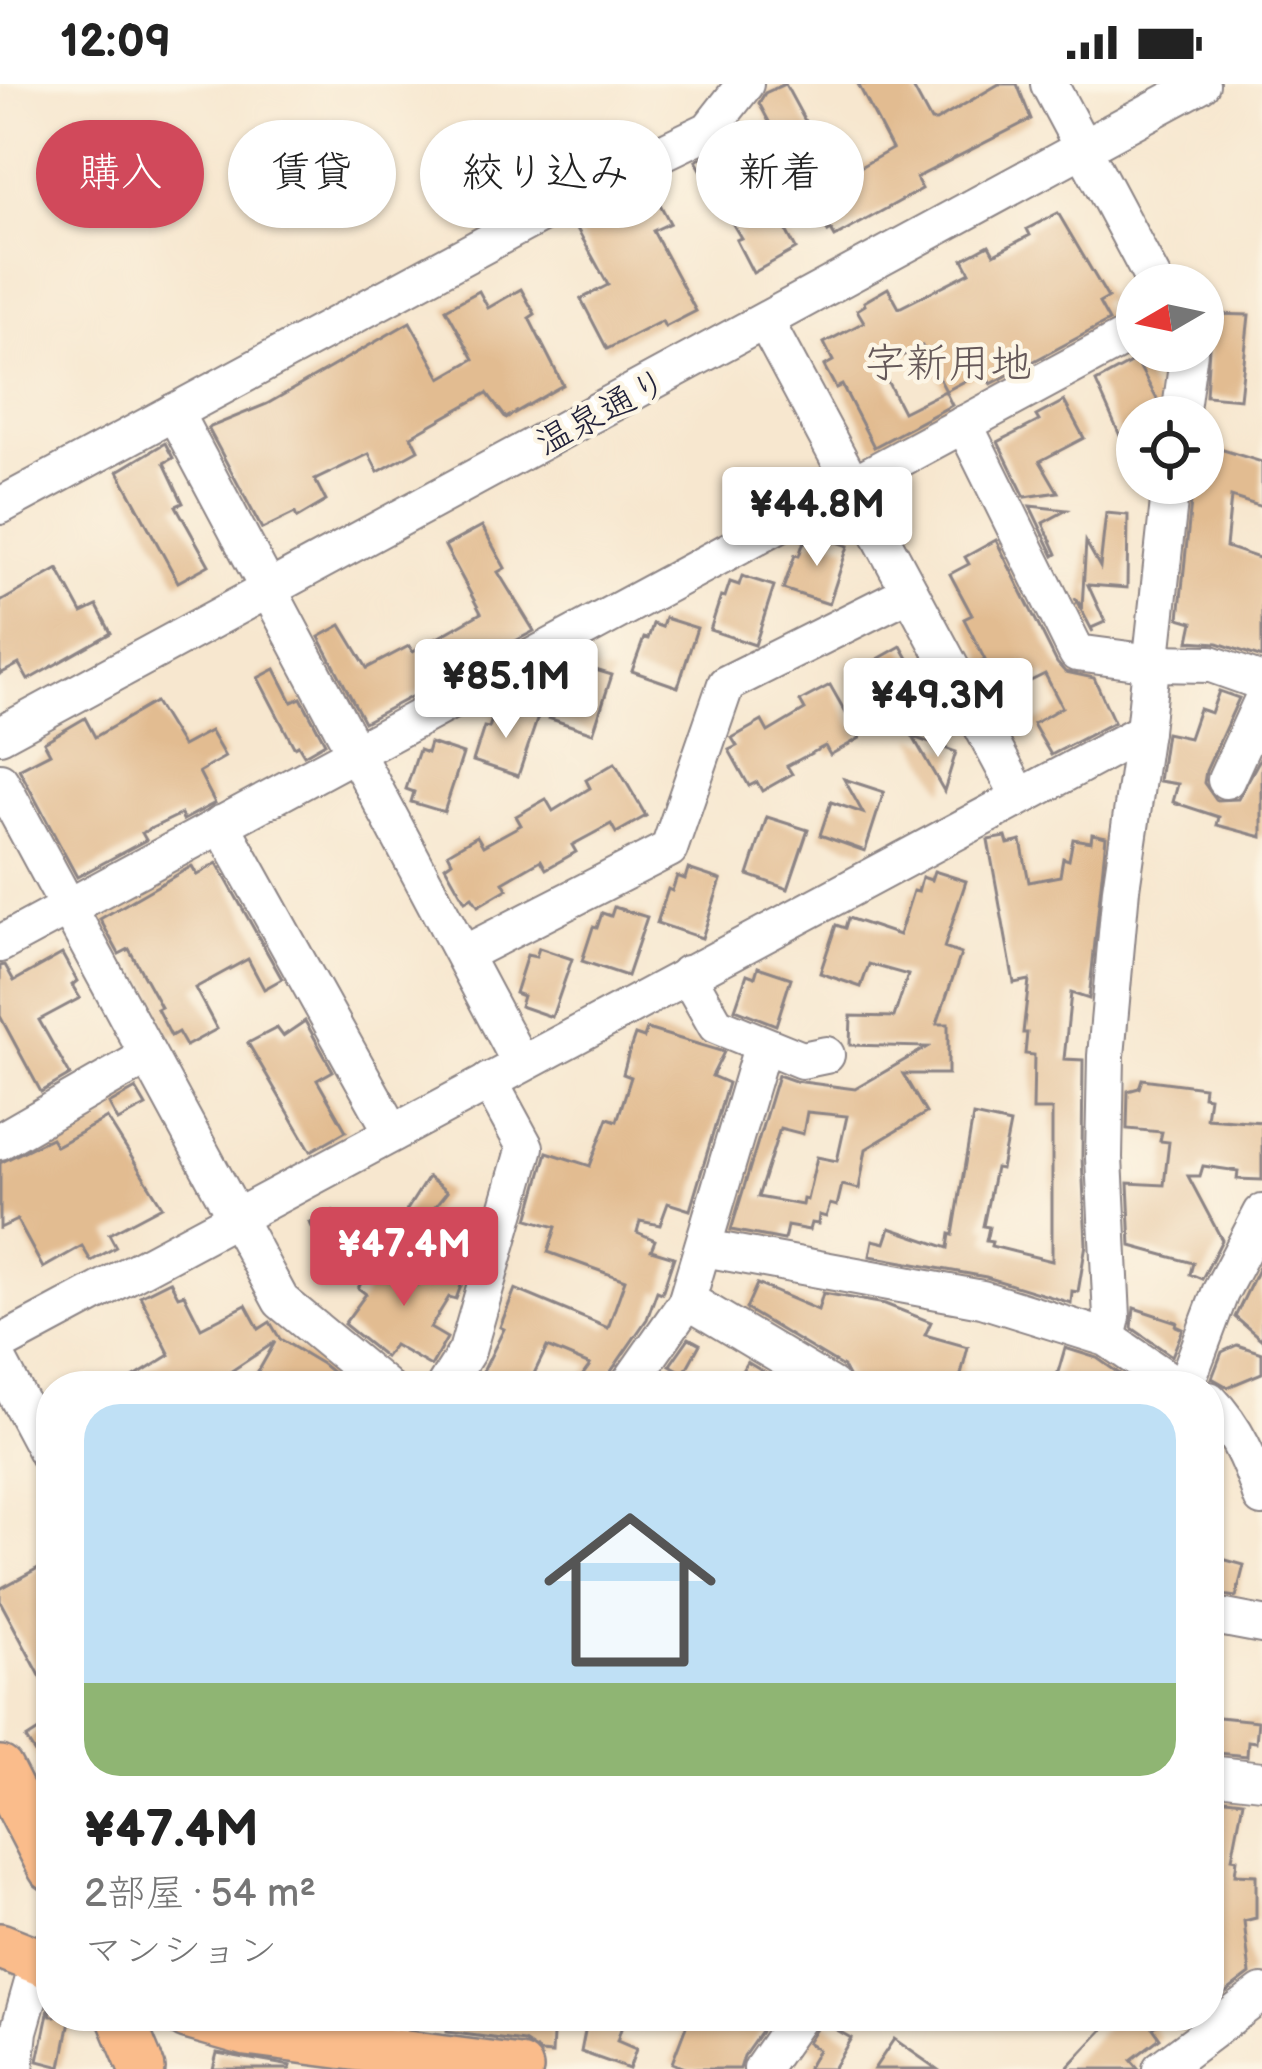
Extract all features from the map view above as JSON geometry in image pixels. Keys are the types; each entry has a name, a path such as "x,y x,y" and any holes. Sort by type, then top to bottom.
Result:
{"main road":[{"path":"0,1769 36,1826"},
{"path":"126,2031 142,2069"},
{"path":"243,2031 387,2034 520,2069"}],"street":[{"path":"0,506 599,183 709,130 745,84"},
{"path":"1049,84 1145,264"},
{"name":"温泉通り","path":"0,735 1201,84"},
{"path":"766,323 1019,795"},
{"path":"0,944 1116,342"},
{"path":"174,412 464,954 505,1073 525,1147 467,1351 454,1371"},
{"path":"964,424 1077,653 1152,663 1211,664 1262,682"},
{"path":"1108,1338 1112,1317 1104,1158 1106,1056 1121,889 1169,504"},
{"path":"464,954 669,849 726,684 910,592"},
{"path":"1226,780 1262,701"},
{"path":"0,1344 1144,731"},
{"path":"0,782 280,1301 366,1371"},
{"path":"220,824 393,1133"},
{"path":"687,974 716,1025 802,1060 826,1055"},
{"path":"638,1371 687,1300 762,1047"},
{"path":"0,1141 148,1056"},
{"path":"1195,1371 1220,1293 1262,1213"},
{"path":"704,1248 982,1299 1108,1338 1163,1371"},
{"path":"687,1300 806,1371"},
{"path":"0,1364 36,1432"},
{"path":"1224,1417 1259,1476"},
{"path":"1224,1618 1262,1625"},
{"path":"1224,1776 1262,1780"},
{"path":"15,2069 30,1958"},
{"path":"1224,2022 1262,1993"},
{"path":"762,2069 789,2031"},
{"path":"1161,2069 1212,2031"}],"building":[{"path":"785,84 804,120 768,120 759,103 765,93"},
{"path":"858,84 911,84 931,121 936,121 999,84 1017,84 1031,119 916,178 922,189 864,221 864,165 892,149"},
{"path":"1058,213 1108,298 1099,303 1109,321 991,384 982,372 946,391 922,346 880,367 903,412 945,391 952,405 874,447 842,385 836,388 824,366 833,361 824,343 864,322 857,310 888,288 899,308 970,272 963,259 989,245 994,254"},
{"path":"577,228 659,228 653,231 696,311 665,327 662,321 607,349 581,299 608,285"},
{"path":"735,228 785,228 796,249 753,273 736,240 741,238"},
{"path":"826,228 851,228 835,237"},
{"path":"521,289 535,314 529,318 563,385 506,418 487,393 411,436 418,450 378,472 369,454 315,480 326,501 297,518 295,513 262,529 208,428 267,404 410,322 441,378 474,359 446,309 479,291 488,308"},
{"path":"1224,314 1249,315 1240,399 1206,396 1207,372 1224,372"},
{"path":"1116,371 1142,372 1155,396 1116,396 1116,427 1096,382"},
{"path":"1064,401 1084,438 1040,461 1058,492 1025,497 998,442 1039,421 1036,416"},
{"path":"165,443 173,458 164,463 183,503 176,506 209,565 178,582 118,471"},
{"path":"1224,450 1262,462 1262,507 1231,497 1226,547 1262,559 1262,658 1218,643 1189,641 1193,622 1179,618 1191,504 1224,504"},
{"path":"1030,506 1067,510 1043,523 1054,556"},
{"path":"1106,513 1128,515 1127,588 1088,585 1105,622 1091,628 1093,632 1075,598 1082,607 1086,542 1100,567"},
{"path":"482,526 505,568 498,572 534,631 364,722 319,637 341,625 367,668 409,646 413,652 481,613 445,546"},
{"path":"816,535 848,546 829,604 783,589 795,555 799,556 804,541 812,544"},
{"path":"996,540 1057,663 1065,672 1094,678 1114,722 1051,755 1033,724 1062,707 1045,674 994,699 977,664 985,660 964,619 972,615 950,574 969,564 965,557"},
{"path":"58,569 82,613 97,606 111,633 28,680 19,664 0,674 0,602"},
{"path":"742,576 774,586 755,645 710,630 721,596 725,597 730,582 739,585"},
{"path":"665,618 697,628 678,687 632,671 644,638 648,639 653,624 662,627"},
{"path":"901,646 931,699 901,716 896,707 888,711 868,676 876,672 871,663"},
{"path":"579,665 612,675 593,733 548,718 559,684 563,686 568,671 576,674"},
{"path":"275,669 292,702 301,698 325,743 304,755 298,745 294,747 258,678"},
{"path":"830,685 860,738 830,755 825,746 787,766 792,774 762,791 757,782 749,786 729,750 737,746 732,738 762,721 768,732 805,710 800,701"},
{"path":"1219,691 1239,698 1204,783 1216,800 1238,799 1262,755 1262,837 1217,825 1219,817 1173,802 1178,784 1159,781 1166,733 1189,738 1199,709 1211,713"},
{"path":"155,702 182,746 210,731 225,757 199,772 215,803 142,833 146,840 77,877 19,769 50,753 44,742 85,718 95,737"},
{"path":"505,707 538,717 518,776 473,761 484,727 489,728 494,713 502,716"},
{"path":"913,737 956,752 944,791"},
{"path":"430,743 463,754 444,812 411,802 414,792 406,789 419,750 427,753"},
{"path":"615,763 646,816 616,833 611,824 572,845 576,852 546,869 541,860 503,882 507,889 478,906 472,897 465,901 445,866 452,861 448,853 477,836 483,846 521,825 516,816 546,799 553,811 590,788 586,780"},
{"path":"844,779 884,792 865,851 820,835 831,802 863,813"},
{"path":"767,817 808,830 788,889 748,875"},
{"path":"1092,834 1106,837 1089,999 1071,993 1064,1059 1083,1060 1086,1244 1078,1292 1072,1291 1071,1303 986,1277 870,1256 873,1240 885,1243 890,1228 948,1248 973,1116 1010,1124 983,1226 989,1227 986,1241 1052,1261 1052,1110 1033,1110 1034,1055 1025,1054 1027,1033 1023,1033 1029,980 1014,983 988,840 1021,841 1029,882 1060,876 1073,839 1091,842"},
{"path":"217,863 282,979 264,989 248,959 195,988 217,1029 186,1046 178,1032 171,1036 157,1009 161,1007 129,949 119,954 100,919 192,866 197,875"},
{"path":"688,869 721,880 702,938 657,923 668,889 672,891 677,876 685,879"},
{"path":"934,871 966,881 944,948 961,954 937,1024 948,1024 948,1074 903,1074 926,1113 866,1149 859,1189 842,1185 837,1206 830,1204 826,1217 819,1215 818,1224 811,1223 809,1230 787,1226 784,1240 731,1230 778,1075 855,1089 927,1047 850,1045 851,1016 894,1017 908,975 869,964 861,987 820,973 836,925 845,928 848,918 899,935 913,891 918,892 922,877 931,880","holes":["807,1112 847,1116 837,1161 817,1157 802,1205 758,1197 780,1128 803,1134"]},
{"path":"614,907 647,917 627,976 582,961 593,927 597,928 602,913 611,916"},
{"path":"539,948 572,959 552,1017 520,1006 523,996 515,993 527,955 536,957"},
{"path":"62,954 77,981 72,985 80,998 39,1020 70,1075 41,1092 0,1016 0,966 5,965 14,981"},
{"path":"758,967 791,978 776,1025 735,1009 747,974 755,977"},
{"path":"305,1021 333,1071 317,1080 346,1131 311,1151 248,1043 277,1028 283,1036"},
{"path":"647,1029 724,1052 712,1076 728,1083 690,1210 668,1203 660,1225 640,1221 637,1232 655,1240 651,1250 674,1257 662,1293 657,1291 647,1319 611,1371 586,1371 590,1365 547,1347 535,1371 483,1371 504,1329 500,1327 515,1289 608,1328 625,1280 548,1252 556,1227 528,1219 547,1152 590,1166 608,1118 617,1121 631,1077 623,1074 635,1035 644,1038"},
{"path":"1142,1079 1204,1087 1203,1096 1209,1097 1206,1118 1262,1122 1262,1180 1237,1179 1238,1171 1203,1166 1200,1176 1188,1176 1222,1240 1202,1279 1190,1274 1193,1263 1131,1246 1128,1183 1164,1185 1169,1142 1160,1141 1162,1132 1127,1129 1128,1091 1139,1088"},
{"path":"136,1089 146,1106 118,1121 109,1104"},
{"path":"107,1118 162,1206 109,1234 116,1247 91,1261 82,1246 43,1268 17,1220 0,1228 0,1163 51,1138 56,1146"},
{"path":"428,1177 447,1192 427,1217 434,1222 420,1241 398,1224"},
{"path":"333,1211 349,1240 325,1253 310,1223"},
{"path":"377,1259 418,1284 427,1260 465,1275 456,1299 449,1297 430,1328 447,1338 431,1366 394,1345 385,1357 344,1324 366,1294 358,1288"},
{"path":"1262,1261 1262,1340 1235,1317"},
{"path":"170,1281 178,1296 184,1294 201,1328 246,1305 259,1329 270,1322 280,1339 331,1371 259,1371 275,1342 232,1371 144,1371 170,1355 140,1296"},
{"path":"757,1284 818,1310 823,1293 885,1304 931,1322 925,1335 968,1347 962,1371 845,1371 746,1309"},
{"path":"1134,1308 1177,1322 1183,1329 1172,1356 1132,1328"},
{"path":"689,1338 700,1344 685,1371 670,1365"},
{"path":"1237,1345 1262,1353 1262,1373 1228,1387 1224,1371 1215,1371 1222,1352"},
{"path":"1065,1348 1097,1358 1116,1371 1058,1371"},
{"path":"747,1362 762,1371 742,1371"},
{"path":"1224,1559 1244,1565 1236,1597 1224,1595"},
{"path":"36,1569 36,1668 0,1601 0,1589"},
{"path":"1224,1718 1258,1721 1256,1742 1248,1741 1247,1756 1224,1754"},
{"path":"36,1733 36,1755 26,1739"},
{"path":"1224,1799 1243,1801 1232,1858 1237,1859 1235,1874 1256,1875 1256,1918 1244,1921 1250,1974 1224,1994"},
{"path":"44,2031 68,2031 61,2067 38,2061"},
{"path":"553,2031 552,2054 524,2042 447,2032"},
{"path":"585,2031 620,2031 617,2041 636,2049 629,2069 581,2052"},
{"path":"684,2031 762,2031 740,2069 686,2069 672,2063"},
{"path":"815,2031 839,2031 851,2038 833,2069 807,2069 818,2050 807,2043"},
{"path":"1102,2031 1155,2031 1160,2038 1131,2060 1139,2069 1066,2069"},
{"path":"894,2039 937,2069 874,2069"},
{"path":"217,2053 291,2066 213,2069"}],"district":[{"name":"字新用地","path":"948,362"}]}
